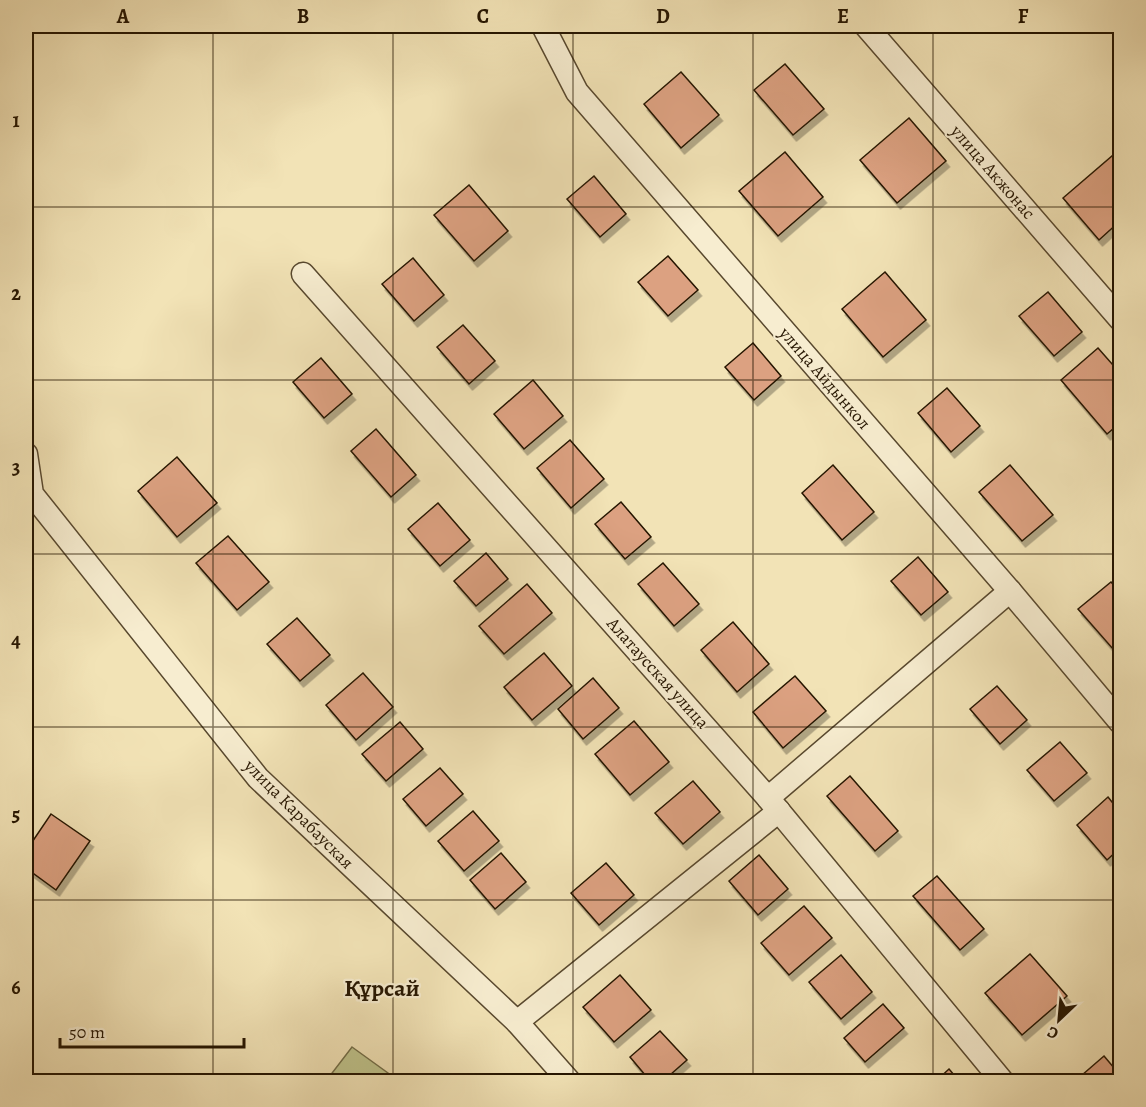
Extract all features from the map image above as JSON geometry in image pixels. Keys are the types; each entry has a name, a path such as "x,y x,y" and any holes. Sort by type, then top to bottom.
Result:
{"street":[{"name":"улица Айдынкол","path":"543,26 577,92 1010,591 1120,722"},
{"name":"улица Акжонас","path":"866,26 1120,319"},
{"name":"Алатаусская улица","path":"303,274 774,804 1003,1082"},
{"path":"26,454 29,499"},
{"name":"улица Карабауская","path":"29,499 258,778 517,1022 570,1082"},
{"path":"517,1022 774,804 1010,591"}],"green space":[{"path":"352,1047 399,1081 326,1081"}],"building":[{"path":"785,64 824,109 793,135 754,90"},
{"path":"681,72 719,115 681,148 644,104"},
{"path":"909,118 946,161 897,203 860,160"},
{"path":"1119,150 1120,221 1099,240 1063,198"},
{"path":"785,152 823,197 778,236 739,191"},
{"path":"594,176 626,214 600,237 567,199"},
{"path":"469,185 508,231 474,261 434,215"},
{"path":"668,256 698,290 668,316 638,282"},
{"path":"413,258 444,295 414,321 382,284"},
{"path":"885,272 926,320 883,357 842,309"},
{"path":"1048,292 1082,332 1054,356 1019,316"},
{"path":"463,325 495,361 469,384 437,347"},
{"path":"753,343 781,376 754,400 725,367"},
{"path":"1098,348 1120,373 1120,423 1107,434 1061,380"},
{"path":"321,358 352,394 324,418 293,382"},
{"path":"533,380 563,416 524,449 494,414"},
{"path":"947,388 980,426 951,452 918,413"},
{"path":"376,429 416,475 391,497 351,451"},
{"path":"570,440 604,479 571,508 537,468"},
{"path":"177,457 217,503 177,537 138,491"},
{"path":"833,465 874,512 842,540 802,493"},
{"path":"1010,465 1053,515 1022,541 979,492"},
{"path":"621,502 651,537 625,559 595,524"},
{"path":"438,503 470,540 440,566 408,529"},
{"path":"228,536 269,582 237,610 196,563"},
{"path":"486,553 508,579 476,606 454,581"},
{"path":"918,557 948,592 921,615 891,581"},
{"path":"663,563 699,604 674,626 638,584"},
{"path":"1111,582 1120,592 1120,642 1113,649 1078,609"},
{"path":"527,584 552,613 504,654 479,626"},
{"path":"297,618 330,655 300,681 267,644"},
{"path":"733,622 769,664 737,692 701,650"},
{"path":"544,653 572,686 532,720 504,687"},
{"path":"363,673 393,707 356,740 326,705"},
{"path":"795,676 826,711 783,748 753,712"},
{"path":"593,678 619,708 583,739 558,709"},
{"path":"997,686 1027,720 1000,744 970,709"},
{"path":"634,721 669,762 630,795 595,754"},
{"path":"400,722 423,749 386,781 362,754"},
{"path":"1060,742 1087,773 1054,801 1027,770"},
{"path":"440,768 463,794 426,826 403,799"},
{"path":"850,776 898,831 875,851 827,796"},
{"path":"693,781 720,812 683,844 655,813"},
{"path":"1108,797 1120,812 1120,848 1107,860 1077,825"},
{"path":"473,811 499,841 464,871 438,841"},
{"path":"51,814 90,841 56,890 26,868 26,851"},
{"path":"501,853 526,882 495,909 470,880"},
{"path":"759,855 788,889 758,915 729,881"},
{"path":"606,863 634,895 599,925 571,893"},
{"path":"937,876 984,929 960,950 913,896"},
{"path":"804,906 832,938 789,975 761,943"},
{"path":"1030,954 1067,996 1022,1035 985,993"},
{"path":"841,955 872,992 841,1019 809,982"},
{"path":"620,975 651,1010 614,1042 583,1007"},
{"path":"883,1004 904,1028 865,1062 844,1038"},
{"path":"660,1031 687,1060 662,1082 651,1082 630,1057"},
{"path":"1104,1056 1120,1075 1120,1082 1074,1082"},
{"path":"949,1069 960,1082 935,1082"}],"district":[{"name":"Құрсай","path":"382,988"}]}
